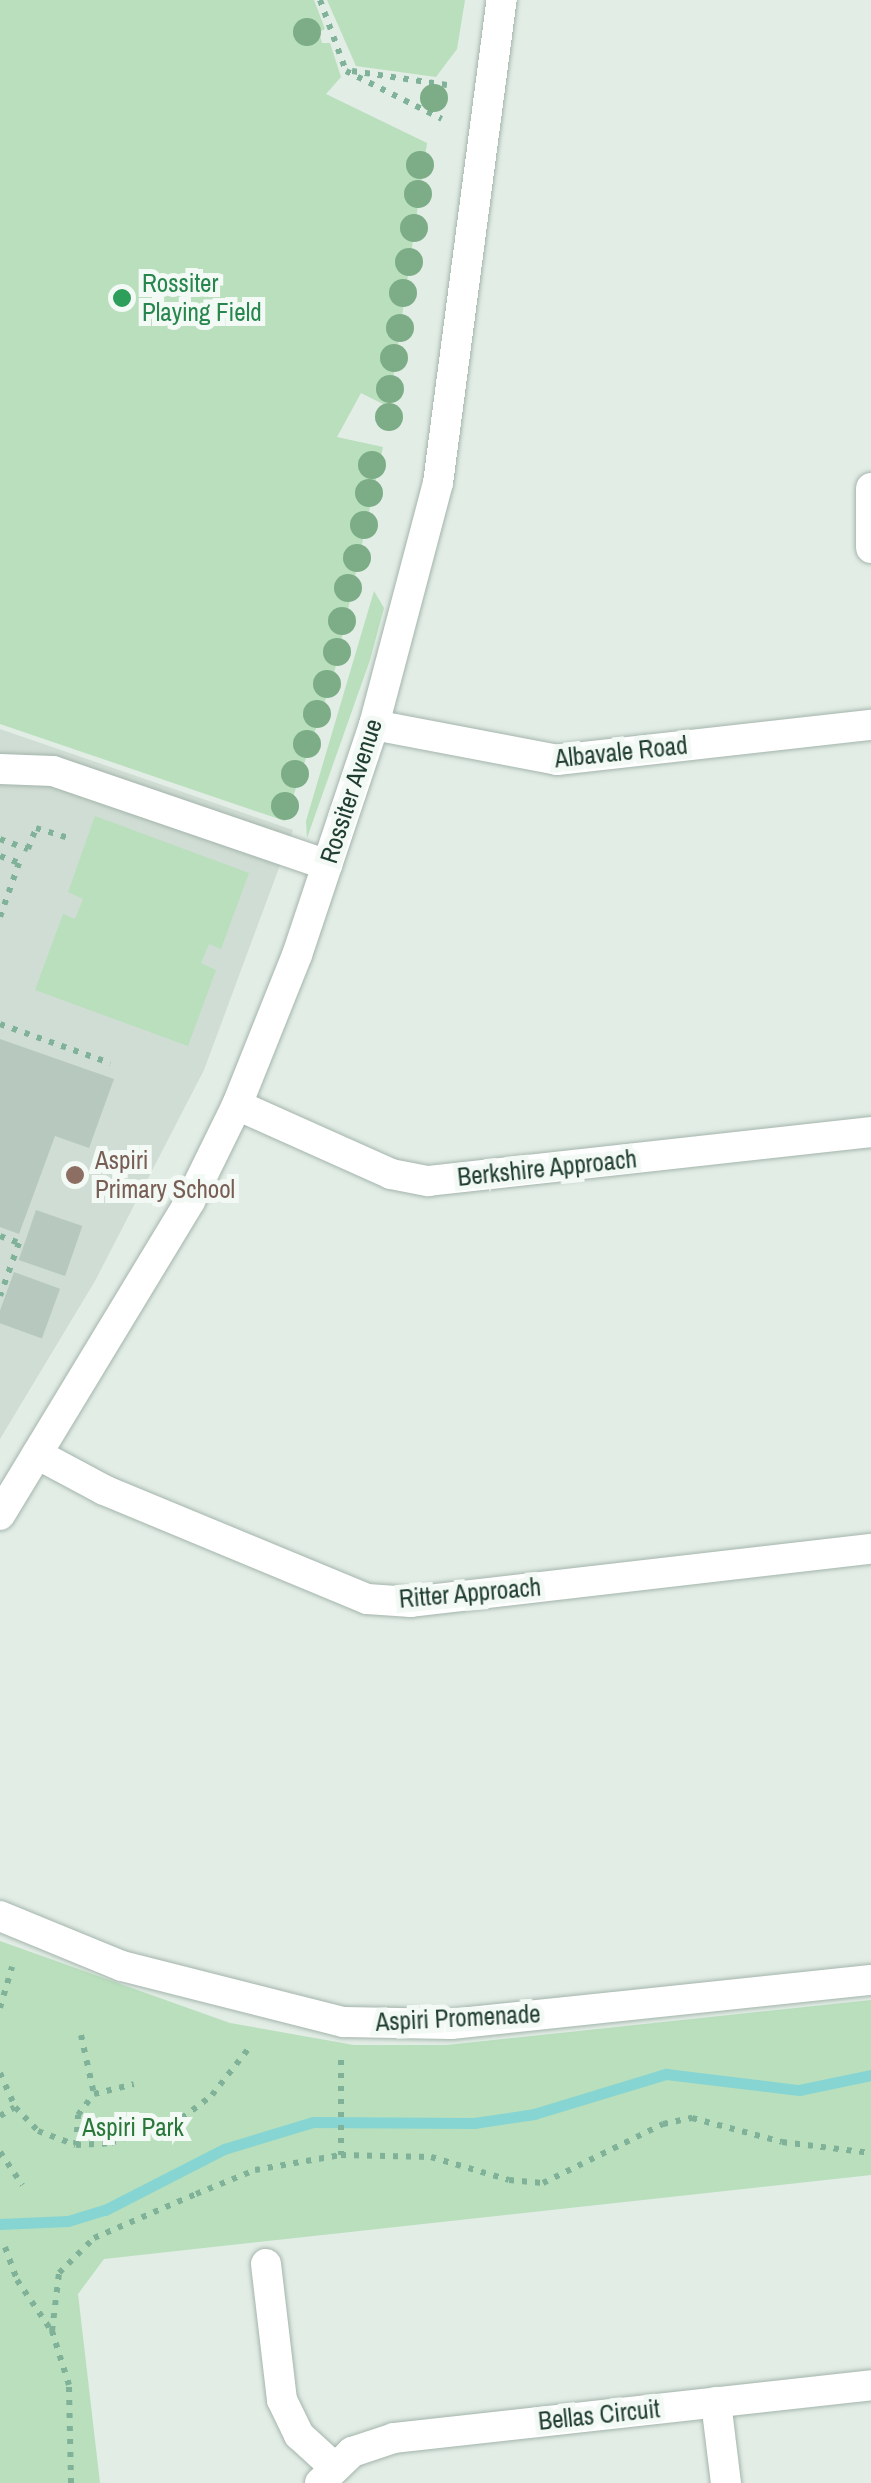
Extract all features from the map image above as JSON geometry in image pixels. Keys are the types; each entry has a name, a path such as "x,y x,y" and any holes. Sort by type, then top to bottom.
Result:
{"street":[{"name":"Rossiter Avenue","path":"0,1515 190,1201 236,1105 326,866 374,725 438,483 502,0"},
{"path":"871,488 871,548"},
{"name":"Albavale Road","path":"374,725 462,747 557,760 871,725"},
{"path":"0,769 80,778 326,866"},
{"name":"Berkshire Approach","path":"236,1105 391,1174 428,1181 871,1132"},
{"name":"Ritter Approach","path":"37,1454 104,1490 367,1599 412,1602 871,1549"},
{"name":"Aspiri Promenade","path":"0,1916 122,1966 344,2022 451,2024 871,1980"},
{"name":"Bellas Circuit","path":"266,2264 282,2400 299,2435 327,2474 394,2438 871,2385"},
{"path":"716,2402 726,2483"}],"path":[{"path":"320,0 346,70 442,120"},
{"path":"346,70 447,84"},
{"path":"0,839 28,849 36,828 72,838"},
{"path":"0,856 20,863 0,917"},
{"path":"0,1024 110,1063"},
{"path":"0,1236 19,1244 0,1296"},
{"path":"0,2008 12,1967"},
{"path":"81,2035 94,2094"},
{"path":"0,2073 16,2106 38,2131 76,2145 111,2144 182,2118 212,2095 249,2048"},
{"path":"341,2060 342,2155"},
{"path":"76,2145 78,2115 94,2094 134,2084"},
{"path":"0,2116 16,2106"},
{"path":"52,2331 59,2274 94,2238 256,2170 342,2155 430,2157 509,2180 543,2183 664,2124 692,2118 830,2151 871,2153"},
{"path":"0,2152 22,2185"},
{"path":"5,2247 17,2280 52,2331 68,2385 71,2483"}],"shaded area":[{"name":"Aspiri Primary School","path":"0,729 293,830 204,1070 95,1281 0,1439"}],"green space":[{"path":"0,0 314,0 325,29 319,32 322,43 330,43 341,77 326,94 427,143 389,407 361,393 337,437 383,447 334,674 285,821 0,724"},
{"path":"327,0 465,0 457,49 436,77 356,66"},
{"path":"374,591 384,608 370,660 307,838 306,821"},
{"path":"95,816 249,873 221,949 209,944 201,963 216,970 188,1046 35,990 63,914 75,919 83,899 68,892"},
{"name":"Aspiri Park","path":"0,1941 230,2023 354,2045 447,2045 871,2000 871,2175 104,2259 78,2294 100,2483 0,2483"}],"building":[{"path":"0,1039 114,1079 89,1148 55,1136 19,1234 0,1227"},
{"path":"36,1210 82,1226 65,1276 19,1260"},
{"path":"14,1272 60,1289 42,1339 0,1323 0,1310"}],"waterway":[{"path":"0,2224 68,2221 105,2210 224,2149 313,2122 474,2123 534,2114 666,2074 799,2090 871,2075"}],"place":[{"name":"Rossiter Playing Field","path":"122,298"},
{"name":"Aspiri Primary School","path":"75,1175"}]}
